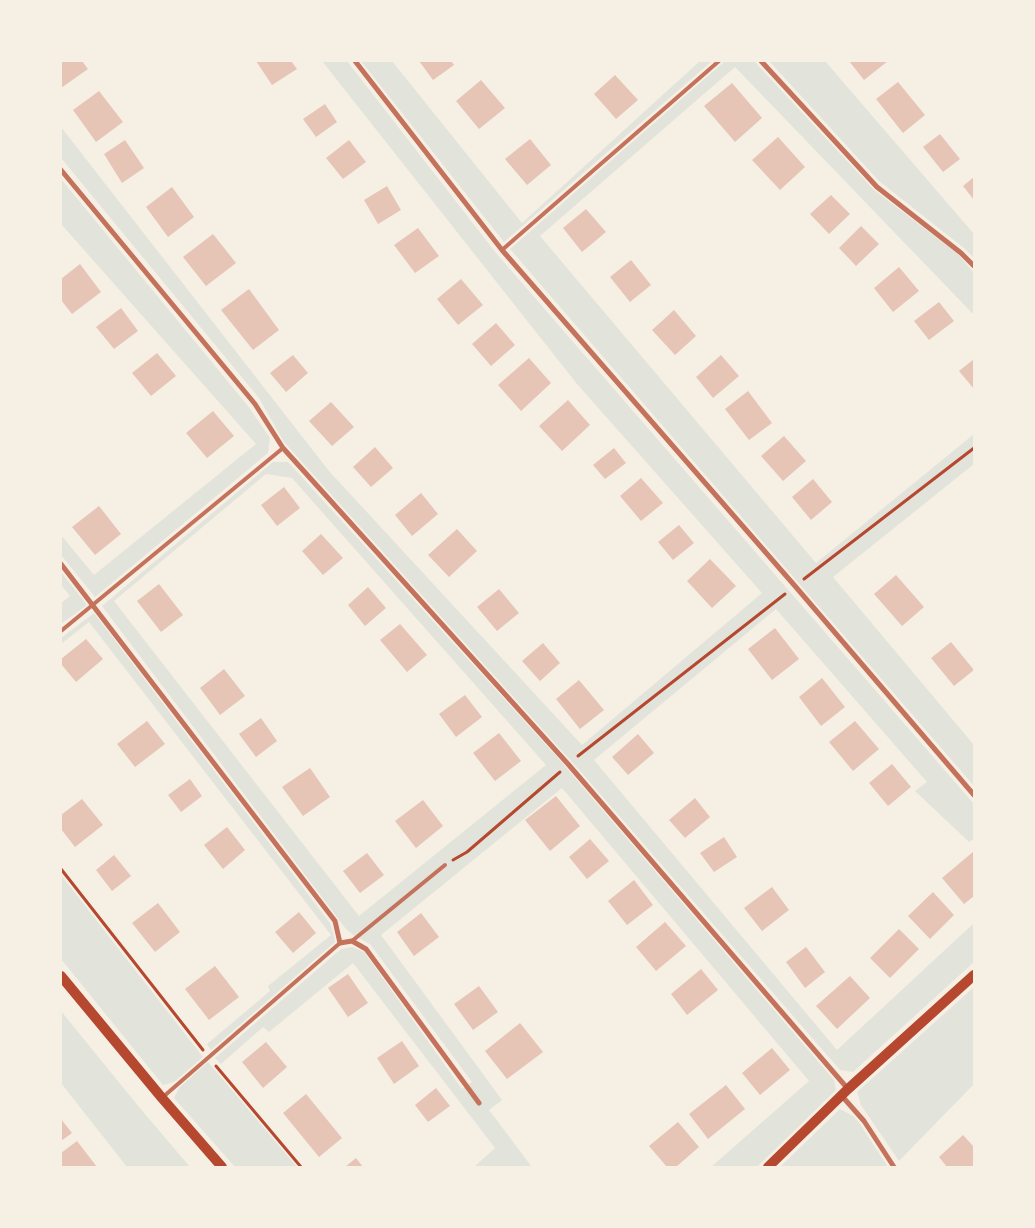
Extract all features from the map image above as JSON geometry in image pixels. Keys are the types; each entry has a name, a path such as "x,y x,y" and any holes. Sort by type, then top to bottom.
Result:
{"main road":[{"path":"768,1167 844,1092 974,975"},
{"path":"61,976 222,1167"}],"street":[{"path":"355,61 502,250 795,586 974,795"},
{"path":"761,61 877,187 962,252 974,266"},
{"path":"61,170 255,404 282,448 568,764 844,1092 894,1167"},
{"path":"61,564 334,921 340,943 352,941 366,949 480,1103"}],"lane":[{"path":"502,250 719,61"},
{"path":"61,631 94,606 282,448"},
{"path":"352,941 445,866"},
{"path":"162,1098 340,943"}],"path":[{"path":"445,866 468,852 552,781 568,764 974,448"},
{"path":"61,869 209,1058 301,1167"}],"shaded area":[{"path":"322,61 347,61 496,253 974,804 974,839 969,842 915,791 927,782 776,609 594,760 837,1050 974,923 974,962 853,1072 840,1070 581,772 284,442 259,398 61,158 61,127 329,471 582,745 762,593 577,384"},
{"path":"361,61 392,61 522,223 700,61 712,61 504,242"},
{"path":"725,61 754,61 874,190 959,255 974,273 974,315 735,67 540,236 816,563 974,434 974,464 833,577 974,745 974,786 510,249"},
{"path":"769,61 825,61 974,234 974,258 879,181"},
{"path":"61,179 248,406 270,438 268,453 95,597 61,555 61,535 94,575 256,444 61,224"},
{"path":"273,462 288,462 557,757 834,1080 836,1090 757,1167 711,1167 809,1081 562,788 381,935 502,1100 489,1110 532,1167 474,1167 495,1148 353,963 269,1032 263,1027 221,1064 215,1058 341,949 352,947 364,952 462,1089 472,1082 370,944 346,929 102,606","holes":["266,474 292,478 546,765 359,916 114,601"]},
{"path":"61,572 87,605 61,624 61,603 70,596 61,585"},
{"path":"94,613 330,923 334,936 335,942 211,1050 207,1044 270,991 268,986 331,935 89,622 61,644 61,638"},
{"path":"61,875 203,1057 174,1082 163,1085 61,959"},
{"path":"974,987 974,1084 899,1161 861,1105 857,1092"},
{"path":"61,1011 190,1167 127,1167 61,1083"},
{"path":"208,1062 297,1167 235,1167 174,1098 179,1088"},
{"path":"840,1109 853,1116 860,1124 888,1167 780,1167"}],"building":[{"path":"61,61 82,61 88,69 61,88"},
{"path":"256,61 291,61 297,69 272,85"},
{"path":"419,61 451,61 454,65 433,80"},
{"path":"849,61 888,61 864,80"},
{"path":"615,75 638,100 616,119 594,94"},
{"path":"481,80 505,108 479,129 456,101"},
{"path":"898,82 925,115 903,133 876,99"},
{"path":"732,83 762,118 735,142 704,106"},
{"path":"99,91 123,122 96,142 73,110"},
{"path":"325,104 337,122 316,137 303,119"},
{"path":"940,134 960,159 943,172 923,147"},
{"path":"778,137 805,167 780,190 752,160"},
{"path":"530,139 551,165 527,185 505,159"},
{"path":"125,140 144,168 122,183 104,154"},
{"path":"349,140 366,162 343,179 326,158"},
{"path":"974,177 974,200 963,186"},
{"path":"387,186 401,210 378,224 364,200"},
{"path":"172,187 194,217 168,237 146,207"},
{"path":"831,195 850,214 829,234 810,214"},
{"path":"586,209 606,232 582,252 563,228"},
{"path":"861,226 879,244 856,266 839,248"},
{"path":"418,228 439,256 415,273 394,245"},
{"path":"213,234 236,263 206,286 183,257"},
{"path":"631,260 651,285 630,302 610,277"},
{"path":"80,264 101,292 72,314 61,300 61,279"},
{"path":"899,267 919,291 893,312 874,288"},
{"path":"461,279 483,305 458,325 437,299"},
{"path":"249,289 279,330 253,350 221,310"},
{"path":"939,302 954,321 929,340 914,321"},
{"path":"121,308 138,331 114,349 96,327"},
{"path":"674,310 696,336 675,355 652,330"},
{"path":"496,323 515,345 491,366 472,344"},
{"path":"157,353 176,376 151,396 132,373"},
{"path":"293,355 308,373 286,392 270,373"},
{"path":"721,355 739,376 713,398 696,377"},
{"path":"529,358 551,383 521,411 498,385"},
{"path":"974,359 974,389 959,371"},
{"path":"748,391 772,423 749,440 725,409"},
{"path":"568,400 590,425 562,451 539,426"},
{"path":"331,402 354,427 332,446 309,421"},
{"path":"213,411 234,436 207,458 186,433"},
{"path":"784,436 806,461 783,481 761,456"},
{"path":"375,447 393,468 371,487 353,467"},
{"path":"614,448 626,463 605,479 593,465"},
{"path":"641,478 663,503 641,521 620,496"},
{"path":"813,479 832,502 811,520 792,497"},
{"path":"284,487 300,508 277,526 261,505"},
{"path":"421,493 438,514 412,536 395,515"},
{"path":"99,506 121,534 95,555 72,527"},
{"path":"679,525 694,543 673,560 658,542"},
{"path":"457,529 477,551 449,577 428,555"},
{"path":"321,534 343,558 323,575 302,551"},
{"path":"710,559 736,586 712,608 687,581"},
{"path":"896,575 924,607 902,626 874,594"},
{"path":"159,584 183,615 161,632 137,601"},
{"path":"368,587 386,608 365,626 348,605"},
{"path":"499,589 519,613 497,631 477,607"},
{"path":"400,624 427,655 407,672 380,640"},
{"path":"775,628 799,659 772,680 748,649"},
{"path":"86,639 103,659 76,682 61,664 61,659"},
{"path":"951,642 974,670 954,686 931,658"},
{"path":"543,643 560,663 540,681 522,661"},
{"path":"224,669 245,696 220,715 200,688"},
{"path":"822,678 845,707 821,726 799,697"},
{"path":"579,680 604,710 580,729 556,699"},
{"path":"465,695 482,717 456,737 439,714"},
{"path":"261,718 277,741 256,757 239,734"},
{"path":"147,721 165,744 135,767 117,744"},
{"path":"855,721 879,749 853,771 829,742"},
{"path":"499,733 521,761 495,781 473,753"},
{"path":"638,734 654,753 628,775 612,757"},
{"path":"892,764 911,787 888,806 869,783"},
{"path":"310,768 330,797 303,816 282,787"},
{"path":"190,779 202,796 181,812 168,795"},
{"path":"556,796 580,826 550,851 525,820"},
{"path":"695,798 710,817 685,838 669,820"},
{"path":"82,799 103,825 75,847 61,829 61,815"},
{"path":"423,800 443,826 416,848 395,821"},
{"path":"227,827 245,850 223,869 204,845"},
{"path":"724,837 737,857 714,872 700,853"},
{"path":"590,839 609,861 587,879 569,857"},
{"path":"974,851 974,896 964,904 942,878"},
{"path":"367,853 384,875 360,893 343,871"},
{"path":"114,855 131,876 112,891 96,870"},
{"path":"634,880 653,905 627,925 608,901"},
{"path":"772,887 789,910 762,931 744,908"},
{"path":"933,892 954,915 930,939 908,916"},
{"path":"158,903 180,932 155,952 132,923"},
{"path":"299,912 316,933 293,953 275,932"},
{"path":"421,913 439,937 414,956 397,932"},
{"path":"665,922 686,946 656,971 636,947"},
{"path":"899,929 919,949 890,978 870,958"},
{"path":"806,947 825,972 805,988 786,962"},
{"path":"215,966 239,997 209,1020 185,989"},
{"path":"701,969 718,990 687,1015 671,994"},
{"path":"348,974 368,1003 348,1017 328,988"},
{"path":"850,976 870,998 837,1029 816,1006"},
{"path":"479,986 498,1012 473,1030 454,1004"},
{"path":"520,1023 543,1052 507,1079 485,1051"},
{"path":"402,1041 419,1066 394,1084 377,1058"},
{"path":"266,1042 287,1067 263,1088 242,1062"},
{"path":"772,1048 790,1070 760,1095 742,1073"},
{"path":"726,1085 745,1109 708,1139 689,1114"},
{"path":"436,1088 450,1106 428,1122 415,1105"},
{"path":"306,1094 342,1138 319,1157 283,1113"},
{"path":"61,1119 72,1133 61,1141"},
{"path":"678,1122 699,1147 676,1167 667,1167 649,1146"},
{"path":"963,1135 974,1147 974,1167 947,1167 939,1157"},
{"path":"77,1141 97,1167 61,1167 61,1153"},
{"path":"356,1158 363,1167 345,1167"}]}
